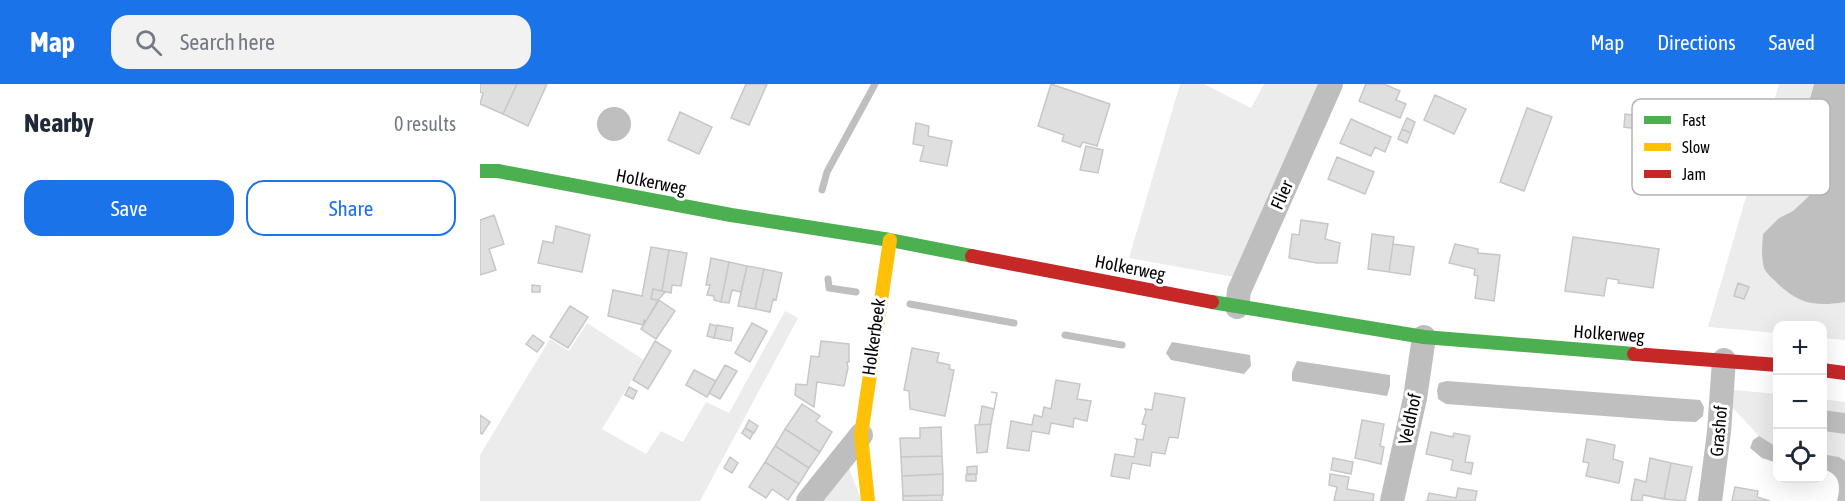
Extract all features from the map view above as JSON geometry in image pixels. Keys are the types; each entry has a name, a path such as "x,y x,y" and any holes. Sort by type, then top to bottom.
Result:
{"street":[{"name":"Flier","path":"1237,307 1239,291 1331,84"},
{"name":"Holkerweg","path":"480,171 498,171 731,215 890,240 1237,307 1424,337 1773,365"},
{"name":"Holkerbeek","path":"868,501 861,435 890,240"},
{"name":"Veldhof","path":"1392,501 1415,398 1424,337"},
{"name":"Grashof","path":"1710,501 1719,432 1724,360"},
{"path":"1827,371 1845,373"},
{"path":"808,501 827,474 861,435"}],"shaded area":[{"path":"1180,84 1204,84 1251,108 1264,84 1320,84 1234,277 1129,258"},
{"path":"1779,84 1814,84 1809,99 1775,99"},
{"path":"1814,84 1845,84 1845,302 1816,304 1792,295 1768,274 1762,260 1763,234 1779,218 1793,211 1809,195 1830,195 1830,99 1810,99"},
{"path":"614,107 626,112 631,124 626,136 614,141 602,136 597,124 602,112"},
{"path":"1747,195 1809,195 1793,211 1779,218 1763,234 1764,267 1784,289 1800,299 1816,304 1845,302 1845,340 1827,338 1827,321 1773,321 1773,333 1708,327"},
{"path":"785,311 798,318 700,501 480,501 480,455 550,339 569,351 587,323 644,360 602,429 646,454 661,431 683,442 706,402 729,413"},
{"path":"1172,342 1250,355 1251,366 1244,374 1171,360 1166,353"},
{"path":"1297,361 1390,375 1387,396 1292,381 1292,372"},
{"path":"1447,381 1700,400 1704,407 1703,416 1696,422 1671,421 1446,404 1438,399 1437,390 1439,383"},
{"path":"1734,390 1773,394 1773,445 1759,436 1730,405 1730,393"},
{"path":"1827,400 1845,402 1845,413 1827,411"},
{"path":"1827,411 1845,413 1845,434 1827,432"},
{"path":"1827,432 1845,434 1845,461 1839,457 1827,455"},
{"path":"1759,436 1773,445 1773,462 1762,458 1750,448 1753,440"},
{"path":"1827,455 1839,457 1845,461 1845,501 1837,501 1838,481 1827,470"},
{"path":"849,469 862,501 820,501"}],"building":[{"path":"480,84 517,84 503,114 480,104 483,93 480,92"},
{"path":"517,84 547,84 528,126 503,114"},
{"path":"746,84 767,84 749,125 731,118"},
{"path":"1051,84 1110,104 1097,146 1083,142 1080,147 1062,141 1064,135 1038,126"},
{"path":"1366,84 1384,84 1400,91 1396,100 1406,104 1400,118 1359,101"},
{"path":"1435,95 1466,109 1454,134 1424,120"},
{"path":"1527,108 1552,117 1524,191 1500,182"},
{"path":"680,112 712,127 699,154 668,140"},
{"path":"1625,114 1632,115 1632,128 1624,127"},
{"path":"1407,118 1415,122 1411,133 1402,129"},
{"path":"1351,119 1391,137 1385,152 1375,147 1371,156 1340,143"},
{"path":"916,123 929,126 928,136 952,141 947,166 920,161 924,146 913,144"},
{"path":"1402,129 1411,133 1407,143 1398,139"},
{"path":"1086,146 1103,150 1098,173 1080,170"},
{"path":"1337,157 1374,172 1365,194 1328,179"},
{"path":"494,215 504,244 489,249 496,270 480,275 480,220"},
{"path":"1301,220 1328,224 1325,239 1340,243 1337,263 1317,263 1289,258 1292,234 1299,235"},
{"path":"556,226 590,235 582,272 538,263 543,241 553,243"},
{"path":"1372,234 1394,237 1389,272 1368,269"},
{"path":"1573,237 1659,249 1653,288 1618,283 1619,280 1607,278 1604,296 1565,291"},
{"path":"1393,244 1414,247 1410,275 1389,272"},
{"path":"1455,244 1478,249 1478,253 1500,255 1494,301 1475,298 1478,276 1474,275 1475,269 1449,263"},
{"path":"651,247 669,250 662,291 653,289 651,299 658,300 646,321 644,320 643,325 608,316 613,290 642,296"},
{"path":"669,250 687,253 681,286 672,285 671,293 662,291"},
{"path":"711,258 729,262 721,302 714,300 714,296 707,295 710,285 706,285"},
{"path":"729,262 747,266 741,292 732,290 729,303 721,302"},
{"path":"747,266 764,269 755,309 738,306"},
{"path":"764,269 782,273 776,300 773,299 770,312 755,309"},
{"path":"1738,283 1749,287 1744,299 1734,296"},
{"path":"532,285 540,286 540,292 532,292"},
{"path":"653,289 665,292 658,300 651,299"},
{"path":"659,300 675,311 656,339 641,329"},
{"path":"570,306 588,317 568,348 550,337"},
{"path":"752,323 767,331 750,362 735,353"},
{"path":"710,324 717,326 714,338 707,336"},
{"path":"717,325 733,328 731,341 714,338"},
{"path":"533,335 544,343 537,352 526,344"},
{"path":"655,341 671,351 648,389 633,380"},
{"path":"821,341 849,344 849,362 847,362 844,386 817,382 814,407 795,395 796,384 807,385 811,356 819,357"},
{"path":"912,348 939,353 937,362 950,365 949,369 954,370 945,416 910,409 909,391 904,390"},
{"path":"725,365 737,371 720,399 709,393"},
{"path":"694,370 716,381 707,397 686,385"},
{"path":"1056,380 1080,384 1077,399 1091,401 1087,421 1074,418 1073,427 1051,423 1049,434 1032,431 1029,451 1007,448 1011,421 1032,425 1034,415 1042,417 1044,407 1051,409"},
{"path":"629,387 637,391 633,399 625,395"},
{"path":"1155,393 1185,398 1178,438 1169,437 1165,454 1152,452 1150,466 1132,463 1129,479 1111,476 1115,454 1134,457 1136,439 1143,440 1146,425 1142,424 1145,409 1152,410"},
{"path":"802,404 820,416 816,421 832,432 820,452 785,429"},
{"path":"982,406 994,409 991,424 979,425"},
{"path":"480,415 490,422 482,434 480,433"},
{"path":"749,420 758,426 754,433 745,428"},
{"path":"1362,420 1384,424 1380,446 1384,447 1381,464 1355,458"},
{"path":"991,424 987,452 977,453 975,425"},
{"path":"941,427 942,456 901,457 900,438 920,438 920,428"},
{"path":"745,428 753,433 750,439 742,433"},
{"path":"785,429 820,452 809,468 775,446"},
{"path":"1431,432 1453,437 1454,433 1470,436 1465,462 1473,463 1471,474 1451,470 1453,460 1426,454"},
{"path":"1587,439 1615,445 1613,459 1623,462 1619,483 1586,476 1589,463 1583,462"},
{"path":"775,446 809,468 799,484 765,462"},
{"path":"942,456 943,474 902,476 901,457"},
{"path":"730,457 738,463 732,473 724,468"},
{"path":"1333,458 1353,462 1351,474 1331,470"},
{"path":"1650,458 1671,463 1664,499 1643,495 1642,501 1631,500 1635,479 1646,482"},
{"path":"765,462 799,484 788,500 772,489 766,498 749,487"},
{"path":"1671,463 1692,467 1685,501 1664,499"},
{"path":"977,466 977,474 967,474 967,467"},
{"path":"943,474 943,495 903,496 902,476"},
{"path":"976,474 976,481 966,481 966,475"},
{"path":"1330,474 1349,477 1347,489 1374,494 1373,501 1334,501 1337,487 1329,485"},
{"path":"1735,487 1758,491 1757,497 1770,501 1732,501"},
{"path":"1458,488 1477,491 1475,501 1427,501 1429,493 1456,498"},
{"path":"942,495 942,501 903,501 903,496"}],"waterway":[{"path":"822,190 827,172 875,84"},
{"path":"828,279 829,288 856,292"},
{"path":"910,304 1014,323"},
{"path":"1065,335 1122,345"}],"traffic: fast":[{"path":"480,171 498,171 731,215 890,240 972,256"},
{"path":"1212,302 1424,337 1634,354"}],"traffic: slow":[{"path":"868,501 861,435 890,240"}],"traffic: jam":[{"path":"972,256 1212,302"},
{"path":"1634,354 1773,365"},
{"path":"1827,371 1845,373"}]}
